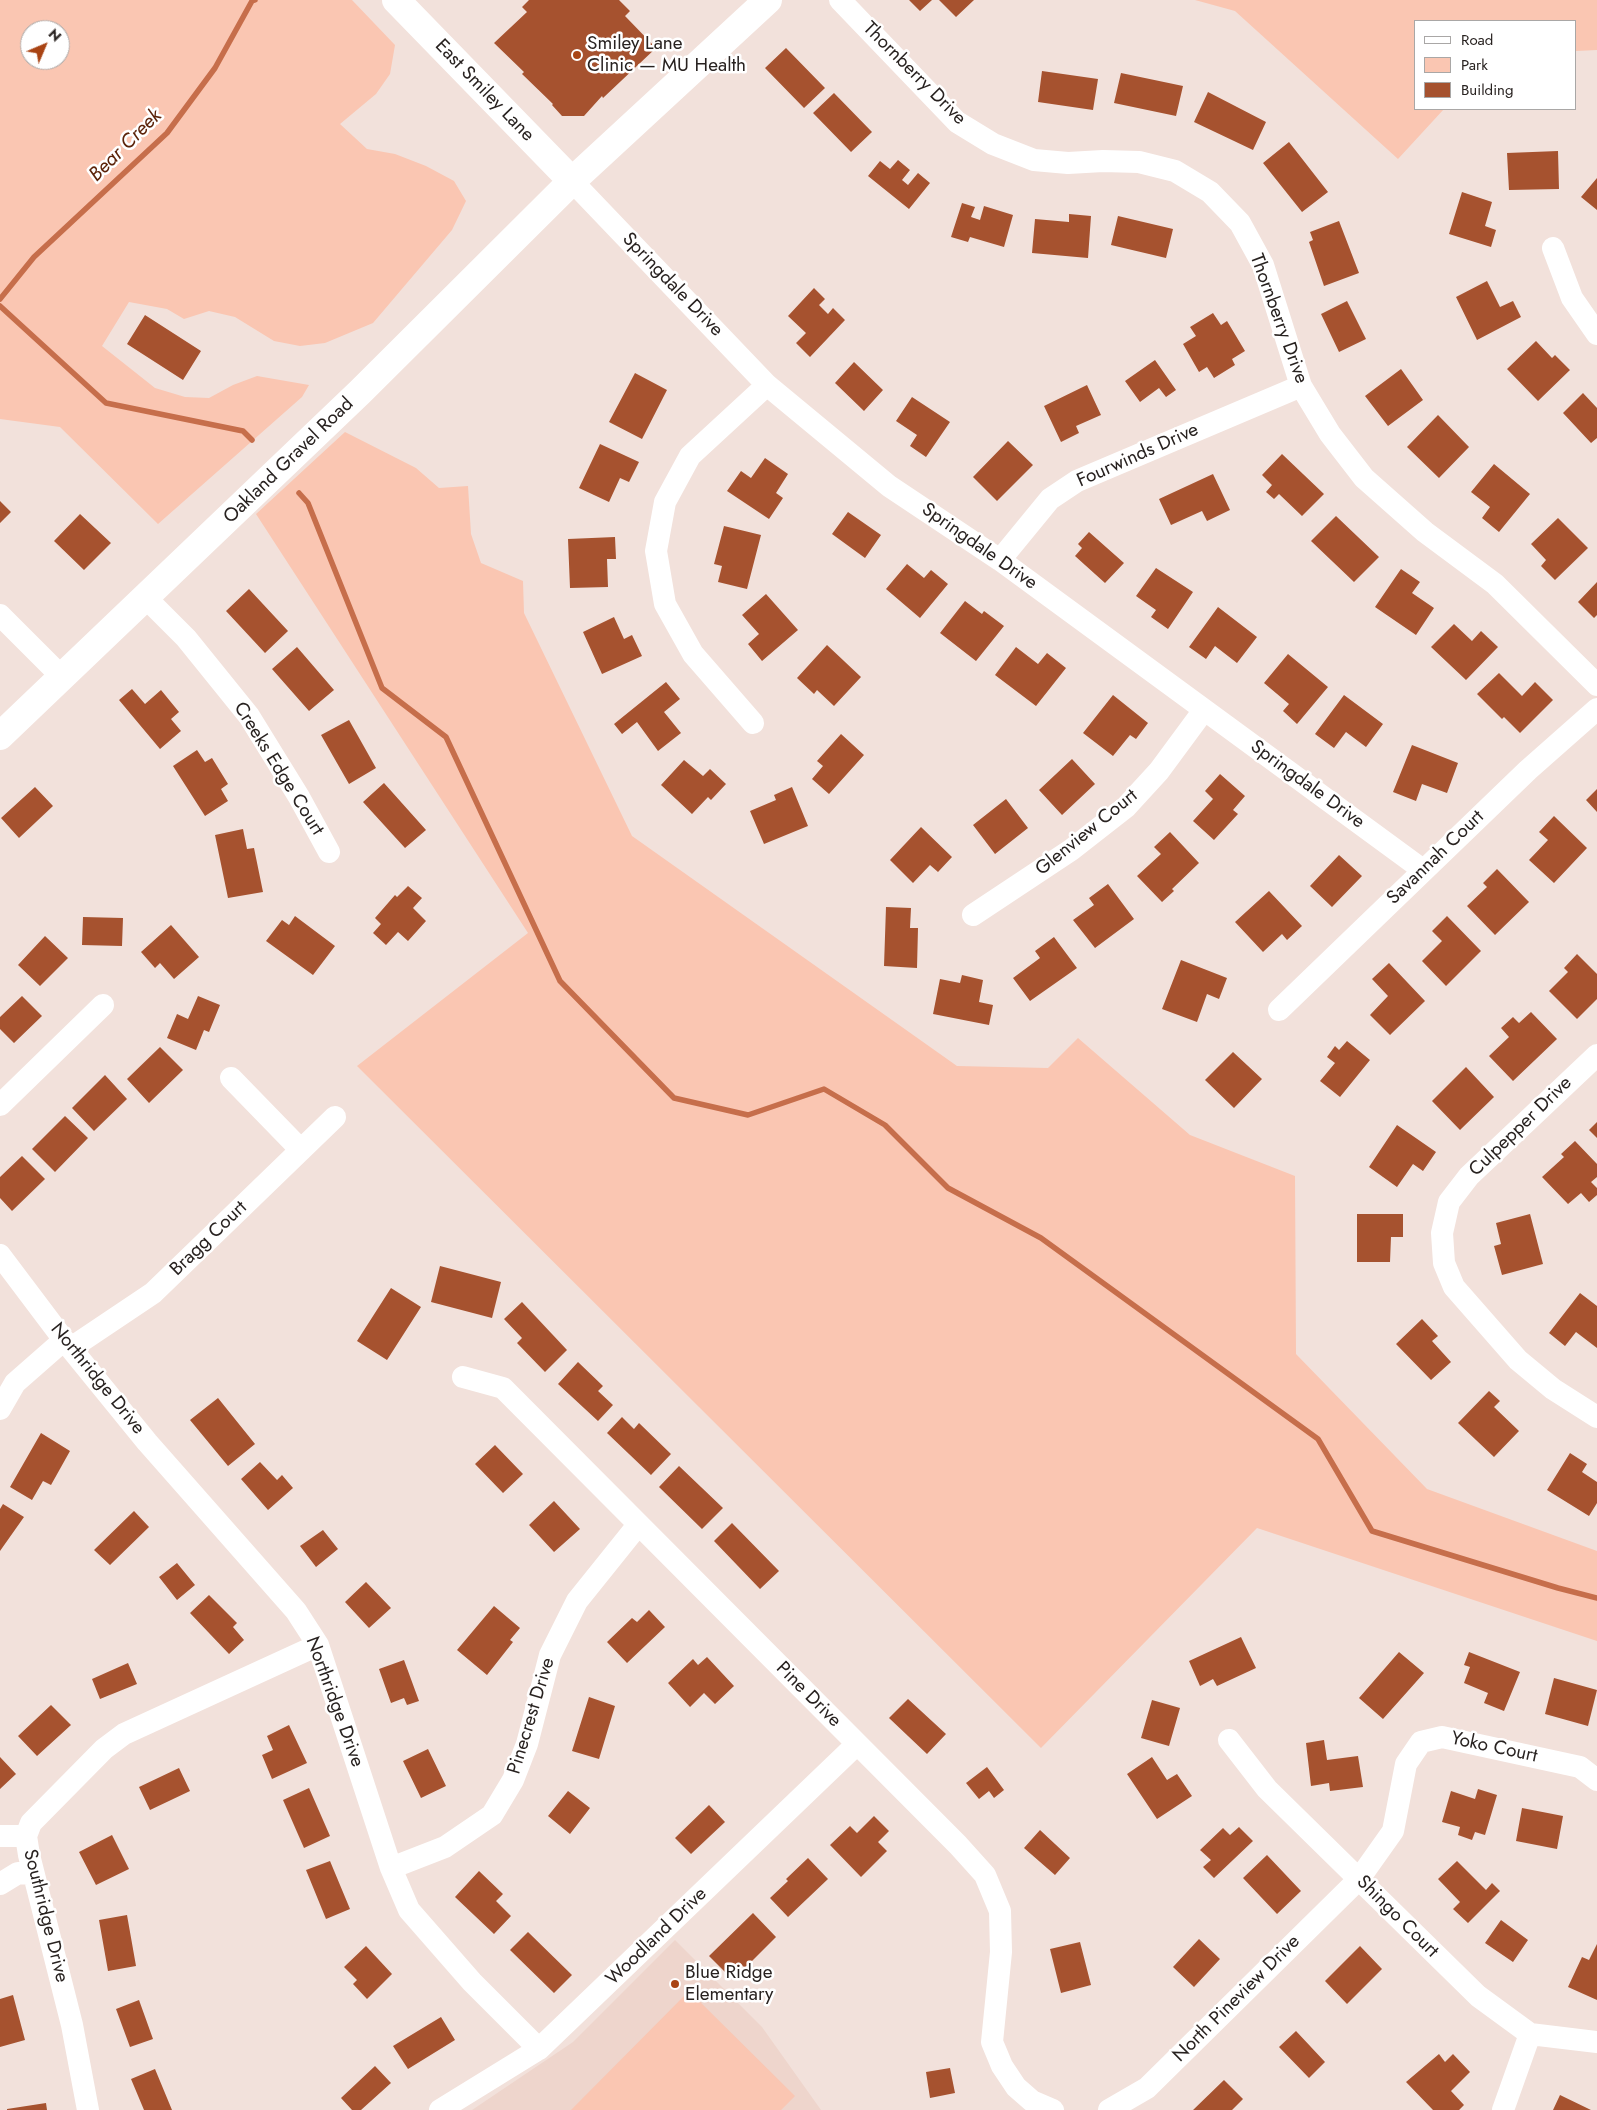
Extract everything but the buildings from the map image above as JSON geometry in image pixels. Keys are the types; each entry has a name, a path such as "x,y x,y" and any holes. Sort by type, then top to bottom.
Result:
{"street":[{"name":"East Smiley Lane","path":"396,0 572,181"},
{"name":"Oakland Gravel Road","path":"0,736 360,392 572,181 768,0"},
{"name":"Thornberry Drive","path":"840,0 957,122 993,144 1034,160 1139,162 1175,171 1210,192 1240,222 1263,265 1301,386 1330,434 1364,478 1425,532 1495,584 1597,685"},
{"name":"Springdale Drive","path":"572,181 767,384 889,486 1000,560 1423,870"},
{"path":"1553,248 1572,298 1597,334"},
{"path":"753,722 693,654 665,604 656,551 665,502 690,456 767,384"},
{"name":"Fourwinds Drive","path":"1000,560 1050,499 1077,481 1301,386"},
{"name":"Creeks Edge Court","path":"146,598 186,638 249,716 299,797 329,852"},
{"path":"0,615 62,677"},
{"name":"Savannah Court","path":"1279,1010 1528,770 1597,709"},
{"name":"Glenview Court","path":"973,915 1071,850 1126,807 1159,771 1204,710"},
{"path":"0,1105 103,1005"},
{"name":"Culpepper Drive","path":"1597,1055 1469,1176 1449,1202 1442,1233 1444,1263 1454,1287 1518,1360 1553,1389 1597,1418"},
{"path":"231,1078 301,1150"},
{"name":"Bragg Court","path":"0,1409 15,1383 68,1344 152,1293 335,1117"},
{"name":"Northridge Drive","path":"0,1255 68,1344 147,1442 296,1611 318,1645 391,1868 408,1910 472,1982 539,2049"},
{"name":"Pine Drive","path":"463,1376 503,1388 958,1845 985,1875 1000,1911 1001,1952 992,2042 1002,2066 1016,2087 1032,2100 1053,2110"},
{"name":"Pinecrest Drive","path":"391,1868 445,1847 492,1815 513,1780 527,1744 550,1655 577,1600 638,1525"},
{"name":"Southridge Drive","path":"88,2110 72,2025 32,1874 26,1836 31,1824 104,1749 124,1734 318,1645"},
{"name":"Yoko Court","path":"1358,1879 1394,1830 1406,1764 1421,1742 1442,1737 1580,1767 1597,1780"},
{"name":"Shingo Court","path":"1229,1740 1267,1789 1478,1996 1530,2034 1597,2042"},
{"name":"Woodland Drive","path":"440,2110 539,2049 857,1744"},
{"path":"0,1836 26,1836"},
{"path":"0,1884 18,1873 32,1874"},
{"name":"North Pineview Drive","path":"1110,2110 1147,2088 1358,1879"},
{"path":"1503,2110 1530,2034"}],"shaded area":[{"name":"Blue Ridge Elementary","path":"675,1940 762,2027 821,2110 472,2110 573,2042"}],"green space":[{"path":"0,0 352,0 395,45 390,74 376,94 340,124 367,149 395,154 426,166 454,181 466,201 452,230 373,323 325,343 300,346 274,341 235,317 209,311 184,319 167,309 129,302 102,346 155,388 185,397 209,398 233,385 257,376 309,385 302,397 158,524 60,427 0,419"},
{"path":"1195,0 1597,0 1597,50 1577,51 1577,20 1414,20 1414,110 1443,110 1398,159 1235,11"},
{"path":"345,432 416,468 439,488 468,486 471,534 481,563 523,581 524,613 632,836 957,1066 1048,1068 1078,1038 1190,1135 1295,1176 1296,1354 1427,1489 1597,1551 1597,1641 1257,1528 1041,1748 357,1066 528,933 256,514"},
{"path":"689,1991 795,2096 781,2110 571,2110"}],"waterway":[{"name":"Bear Creek","path":"0,299 34,257 167,133 215,68 252,1 255,0"},
{"path":"0,306 106,403 243,431 252,440"},
{"path":"299,493 308,503 382,688 446,737 560,981 674,1098 748,1115 824,1089 885,1125 948,1188 1041,1238 1318,1439 1372,1531 1558,1588 1597,1598"}],"place":[{"name":"Smiley Lane Clinic — MU Health","path":"577,55"},
{"name":"Blue Ridge Elementary","path":"675,1984"}]}
